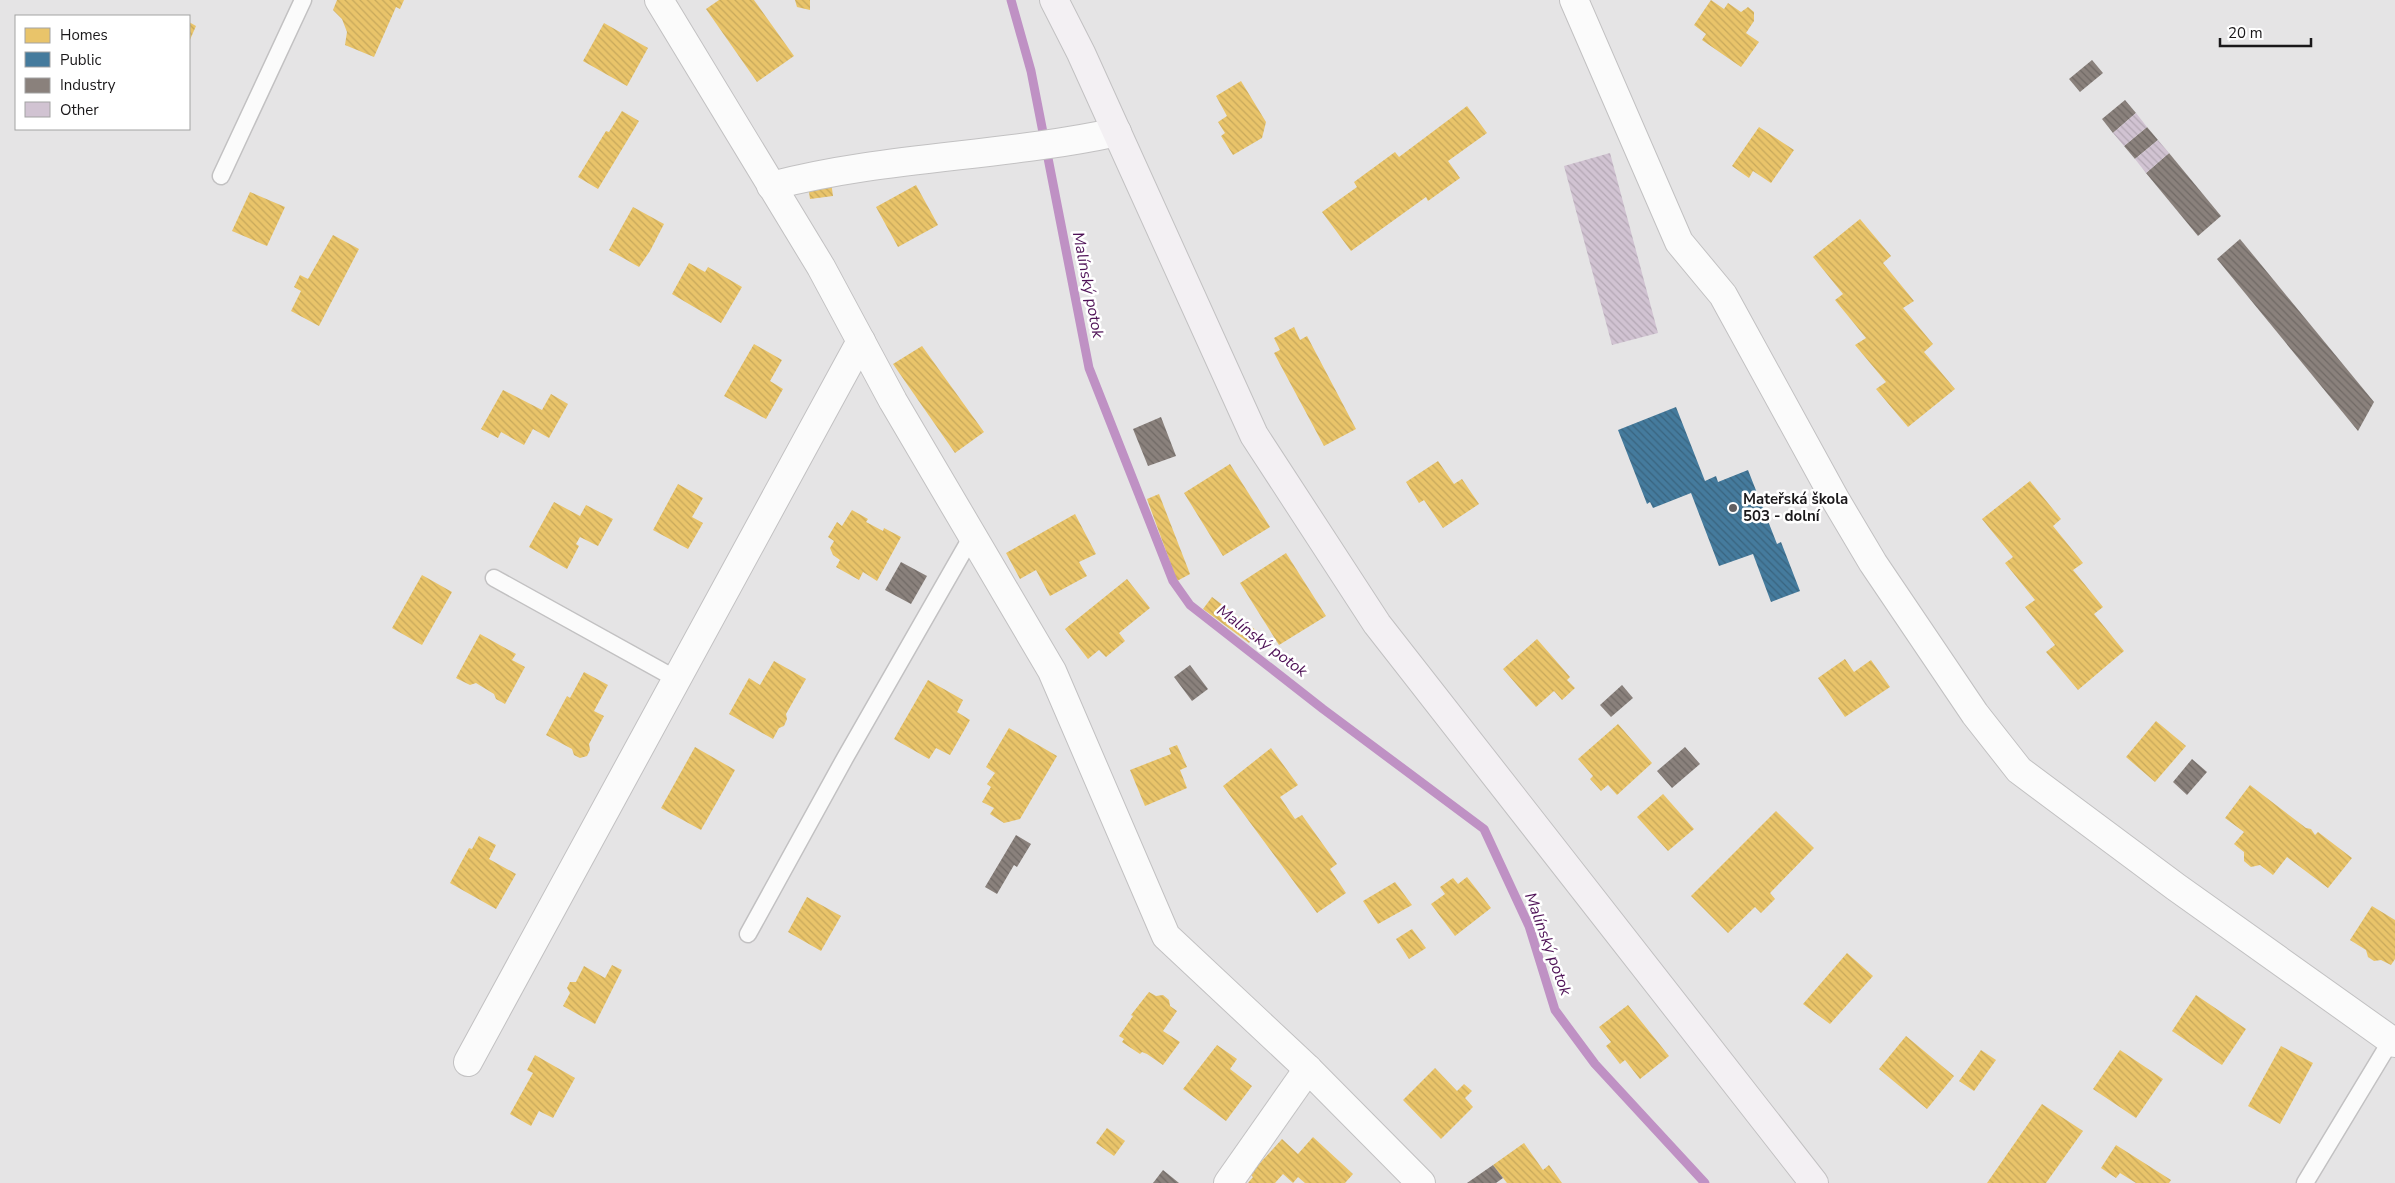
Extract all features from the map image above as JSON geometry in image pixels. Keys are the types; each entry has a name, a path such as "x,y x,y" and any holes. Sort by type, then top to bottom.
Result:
{"main road":[{"path":"1054,0 1082,53 1254,434 1378,624 1814,1183"}],"street":[{"path":"659,0 820,267 893,401 1052,671 1166,936 1308,1069 1421,1183"},
{"path":"1574,0 1679,242 1723,295 1835,499 1873,563 1975,714 2018,770 2176,887 2394,1039"},
{"path":"771,186 852,168 1051,144 1118,132"},
{"path":"468,1062 678,680 860,341"},
{"path":"1228,1183 1308,1069"}],"lane":[{"path":"221,176 303,0"},
{"path":"748,934 854,742 972,536"},
{"path":"494,578 678,680"},
{"path":"2305,1183 2394,1039"}],"building: Homes":[{"path":"337,0 404,0 400,9 396,7 374,57 345,45 347,32 342,19 333,10"},
{"path":"719,0 754,0 794,56 757,82 706,9"},
{"path":"795,0 810,0 810,10 797,7"},
{"path":"1711,0 1724,9 1728,3 1741,12 1748,7 1754,12 1754,21 1746,33 1759,42 1741,67 1702,40 1706,34 1694,25"},
{"path":"190,23 196,26 190,40"},
{"path":"604,23 648,48 627,86 583,61"},
{"path":"1241,81 1266,122 1262,138 1233,155 1221,136 1225,133 1218,122 1227,116 1216,96"},
{"path":"1467,106 1487,133 1448,161 1460,178 1428,201 1426,197 1351,251 1322,212 1357,187 1354,182 1395,152 1399,157"},
{"path":"622,111 639,121 598,189 578,177 606,131 609,132"},
{"path":"1759,127 1794,150 1771,183 1753,171 1749,178 1732,166"},
{"path":"831,182 833,196 810,199 808,185"},
{"path":"916,185 938,225 898,247 876,207"},
{"path":"250,192 285,207 267,246 232,231"},
{"path":"633,207 664,224 639,267 609,250"},
{"path":"1860,219 1891,256 1883,263 1914,301 1903,308 1933,344 1924,352 1955,389 1908,427 1876,389 1886,382 1855,345 1866,338 1835,300 1843,294 1813,257"},
{"path":"333,235 359,249 319,326 291,311 301,291 294,287 300,275 308,279"},
{"path":"689,263 705,272 708,267 742,287 721,323 672,294"},
{"path":"1294,327 1300,340 1307,336 1356,429 1324,446 1274,353 1280,350 1274,338"},
{"path":"754,344 782,360 770,381 783,389 766,419 724,396"},
{"path":"922,346 984,432 955,453 893,364"},
{"path":"503,390 542,410 551,394 568,404 549,438 533,429 524,445 501,432 498,438 481,429"},
{"path":"1438,461 1454,484 1462,479 1479,504 1443,528 1424,500 1419,503 1406,482"},
{"path":"1230,464 1270,527 1223,556 1184,493"},
{"path":"2030,481 2061,519 2053,526 2083,563 2073,570 2103,607 2094,614 2124,651 2078,690 2046,652 2055,645 2025,607 2035,600 2005,563 2013,557 1982,519"},
{"path":"678,484 703,498 692,517 703,523 688,549 653,530"},
{"path":"1159,494 1190,574 1177,581 1147,499"},
{"path":"554,502 580,516 586,505 613,519 598,546 580,537 576,544 579,546 567,569 529,547"},
{"path":"852,510 868,519 866,522 883,531 884,528 901,537 877,581 863,572 859,580 836,567 840,560 833,555 830,548 834,541 828,537 837,522 842,526"},
{"path":"1075,514 1096,554 1079,562 1087,576 1050,596 1036,570 1020,579 1006,553"},
{"path":"1286,553 1326,616 1279,645 1240,583"},
{"path":"422,575 452,592 422,645 392,628"},
{"path":"1127,579 1150,608 1119,633 1125,641 1106,657 1099,650 1088,659 1065,629"},
{"path":"1212,597 1257,631 1249,643 1203,609"},
{"path":"480,634 516,654 512,660 525,667 505,704 496,699 494,694 476,683 470,685 456,678"},
{"path":"1537,639 1570,677 1567,680 1575,688 1562,700 1554,691 1536,707 1503,669"},
{"path":"1845,659 1854,672 1871,660 1890,687 1845,717 1818,678"},
{"path":"774,661 806,679 786,714 787,719 784,726 779,728 773,739 729,714 749,678 760,685"},
{"path":"584,672 608,685 594,711 604,716 589,744 590,750 587,756 580,758 574,755 572,749 546,735 567,696 570,698"},
{"path":"928,680 963,700 957,712 970,720 950,755 936,748 929,759 894,739"},
{"path":"2156,721 2186,746 2155,782 2126,757"},
{"path":"1618,724 1652,763 1617,795 1608,785 1601,791 1590,779 1593,776 1578,759"},
{"path":"1009,728 1057,756 1020,819 1004,823 990,814 994,808 982,802 991,787 987,784 995,773 986,767"},
{"path":"1177,745 1187,767 1180,770 1187,788 1145,806 1130,770 1171,754 1169,748"},
{"path":"695,747 735,770 701,830 661,808"},
{"path":"1271,748 1298,785 1280,797 1295,819 1302,815 1337,864 1330,869 1346,893 1317,913 1223,786"},
{"path":"2250,785 2306,828 2311,829 2315,835 2318,832 2352,858 2328,888 2287,857 2273,875 2260,865 2251,867 2244,861 2244,852 2234,844 2244,832 2225,818"},
{"path":"1663,794 1694,829 1668,851 1637,817"},
{"path":"1776,811 1814,848 1770,893 1775,899 1761,913 1755,907 1728,933 1691,896"},
{"path":"479,836 496,845 489,859 516,874 496,909 450,883 469,848 472,849"},
{"path":"1467,877 1491,908 1455,936 1431,904 1445,894 1440,887 1453,878 1458,884"},
{"path":"1395,882 1412,905 1378,924 1363,901"},
{"path":"807,897 841,916 821,951 788,932"},
{"path":"2372,906 2395,920 2395,959 2391,965 2381,960 2374,961 2368,957 2366,950 2350,940"},
{"path":"1412,929 1426,948 1409,959 1396,939"},
{"path":"1847,953 1873,976 1830,1024 1803,1004"},
{"path":"612,965 622,970 595,1024 563,1006 570,993 567,988 570,982 576,982 584,966 605,978"},
{"path":"1149,992 1156,996 1163,995 1169,1000 1170,1006 1177,1011 1163,1031 1180,1042 1163,1065 1147,1054 1142,1052 1140,1054 1122,1042 1124,1039 1119,1036 1133,1016 1131,1015"},
{"path":"2196,995 2246,1029 2222,1065 2172,1031"},
{"path":"1628,1005 1669,1056 1640,1079 1625,1060 1620,1064 1606,1046 1611,1042 1599,1027"},
{"path":"1906,1036 1954,1076 1927,1109 1879,1069"},
{"path":"1217,1045 1237,1059 1230,1069 1252,1086 1226,1121 1183,1089"},
{"path":"2281,1046 2313,1063 2280,1124 2248,1106"},
{"path":"1981,1050 1996,1060 1974,1091 1959,1081"},
{"path":"2120,1050 2163,1079 2136,1118 2093,1089"},
{"path":"535,1055 575,1078 553,1118 539,1111 531,1126 510,1114 533,1073 527,1070"},
{"path":"1435,1068 1457,1091 1464,1084 1472,1091 1465,1098 1473,1107 1441,1139 1403,1100"},
{"path":"2042,1104 2083,1131 2046,1183 1987,1183"},
{"path":"1107,1128 1125,1141 1114,1156 1096,1143"},
{"path":"1313,1137 1353,1174 1345,1183 1305,1183 1298,1177 1293,1183 1283,1174 1275,1183 1248,1183 1253,1177 1250,1174 1282,1139 1298,1154"},
{"path":"1524,1143 1543,1170 1549,1165 1562,1183 1507,1183 1493,1165"},
{"path":"2116,1145 2171,1180 2169,1183 2136,1183 2120,1173 2116,1178 2101,1168"}],"building: Public":[{"path":"1676,407 1705,481 1716,476 1718,482 1748,470 1777,544 1781,542 1800,591 1771,602 1753,554 1719,566 1691,493 1653,508 1650,502 1647,504 1618,430"}],"building: Industry":[{"path":"2092,60 2103,73 2080,92 2069,79"},
{"path":"2125,100 2136,113 2113,133 2102,119"},
{"path":"2147,127 2158,140 2135,159 2124,146"},
{"path":"2169,153 2221,216 2198,236 2146,173"},
{"path":"2240,239 2374,402 2358,431 2217,259"},
{"path":"1161,417 1176,456 1148,466 1133,429"},
{"path":"901,562 927,576 911,604 885,590"},
{"path":"1190,665 1208,689 1192,701 1174,677"},
{"path":"1622,685 1633,698 1611,717 1600,705"},
{"path":"1685,747 1700,764 1672,788 1657,771"},
{"path":"2192,759 2207,772 2187,795 2173,782"},
{"path":"1016,835 1031,844 1017,867 1014,865 997,894 985,887"},
{"path":"1493,1165 1503,1178 1496,1183 1467,1183"},
{"path":"1163,1170 1179,1183 1153,1183"}],"building: Other":[{"path":"2136,113 2147,127 2124,146 2113,133"},
{"path":"2158,140 2169,153 2146,173 2135,159"},
{"path":"1610,153 1658,333 1612,345 1564,166"}],"waterway":[{"name":"Malínský potok","path":"1011,0 1031,71 1089,368 1173,581 1190,605 1323,709 1484,829 1529,926 1555,1010 1595,1064 1705,1183"}],"place":[{"name":"Mateřská škola 503 - dolní","path":"1733,508"}]}
